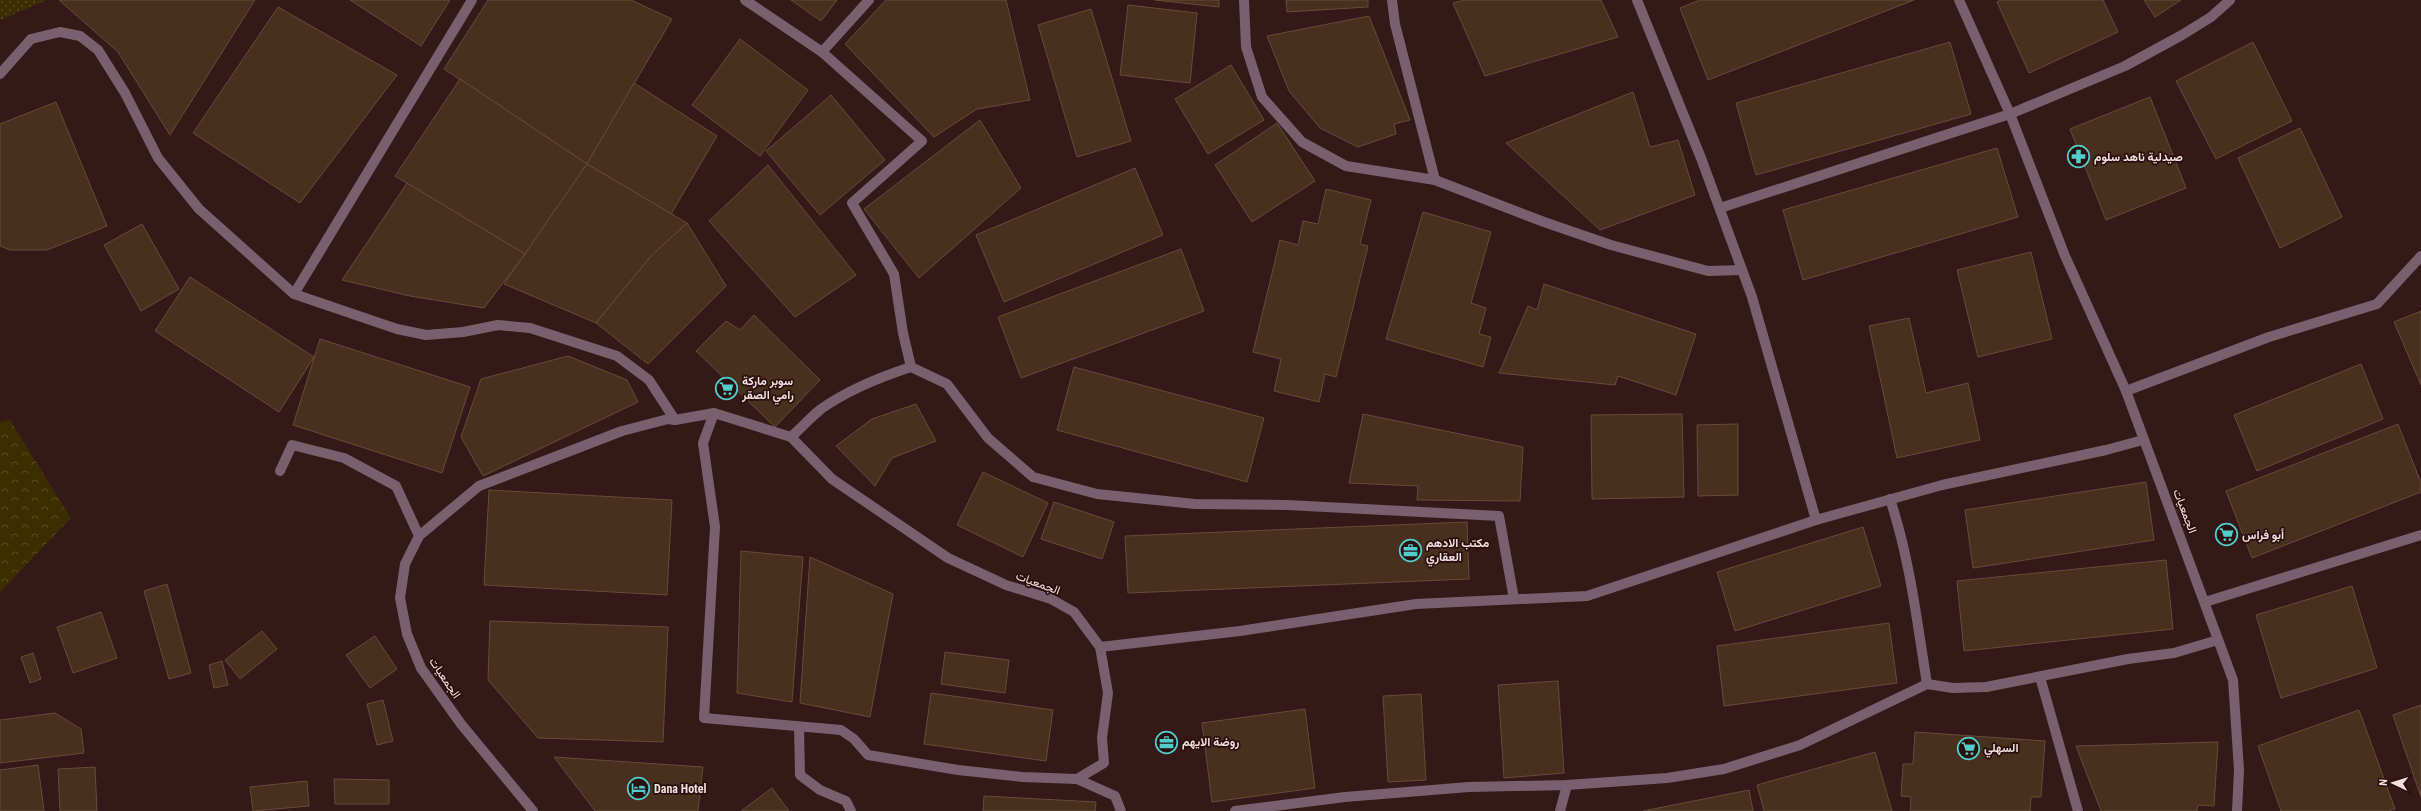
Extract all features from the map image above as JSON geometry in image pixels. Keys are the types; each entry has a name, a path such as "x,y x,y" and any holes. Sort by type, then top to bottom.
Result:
{"street":[{"path":"294,294 472,0"},
{"path":"745,0 822,52 922,141 852,203 894,274 903,333 911,367"},
{"path":"822,52 869,0"},
{"path":"1244,0 1246,47 1262,97 1302,142 1346,166 1435,180 1544,222 1611,245 1708,271 1742,270"},
{"path":"1392,0 1395,24 1435,180"},
{"path":"1637,0 1720,208 1742,270 1816,520"},
{"name":"الجمعيات","path":"1959,0 2010,114 2065,256 2126,391 2233,680 2239,770 2237,811"},
{"path":"1720,208 2010,114 2125,66 2182,35 2211,17 2230,0"},
{"path":"0,74 31,39 60,32 80,36 98,50 125,93 158,158 199,209 294,294 397,329 426,335 463,332 498,325 530,328 618,356 648,380 675,420"},
{"path":"2126,391 2269,337 2377,304 2421,256"},
{"path":"280,471 292,445 344,458 396,486 419,536 479,486 622,430 668,418 675,420 714,413 791,437 821,409 845,395 881,377 911,367 947,384 988,438 1033,477 1097,494 1195,504 1287,505 1498,516 1514,599"},
{"path":"714,413 703,443 715,527 704,718 841,730 854,739 868,755 982,773 1022,777 1078,778 1115,796 1121,811"},
{"name":"الجمعيات","path":"791,437 832,479 948,558 1006,585 1051,599 1074,612 1100,647 1108,693 1102,738 1104,763 1078,778"},
{"path":"1100,647 1240,631 1416,604 1587,596 1816,520 1890,499 1942,485 2143,440"},
{"path":"1890,499 1898,521 1912,589 1927,684"},
{"path":"2205,602 2421,535"},
{"name":"الجمعيات","path":"419,536 405,564 400,598 407,634 421,668 456,718 533,811"},
{"path":"1235,811 1346,797 1469,788 1567,785 1667,778 1724,770 1800,745 1927,684 1953,688 1986,687 2128,659 2174,653 2218,640"},
{"path":"2040,677 2078,811"},
{"path":"799,727 800,775 820,790 846,801 851,811"},
{"path":"1560,811 1567,785"}],"green space":[{"path":"0,0 47,0 0,20"},
{"path":"10,420 71,518 0,592 0,422"}],"building":[{"path":"59,0 255,0 170,135 118,52"},
{"path":"350,0 450,0 421,46"},
{"path":"488,0 631,0 672,19 587,164 444,69"},
{"path":"791,0 837,0 821,21"},
{"path":"886,0 1006,0 1030,100 977,109 934,137 845,44"},
{"path":"1155,0 1219,0 1219,7"},
{"path":"1286,0 1368,0 1368,7 1287,12"},
{"path":"1464,0 1601,0 1618,37 1485,76 1453,3"},
{"path":"1700,0 1914,0 1708,80 1680,8"},
{"path":"2001,0 2103,0 2118,32 2029,73 1997,2"},
{"path":"2144,0 2181,0 2155,17"},
{"path":"1128,5 1197,13 1190,83 1120,75"},
{"path":"278,7 397,75 300,203 193,133"},
{"path":"1091,9 1131,141 1077,157 1038,25"},
{"path":"1369,16 1410,120 1394,124 1396,134 1358,147 1320,128 1289,91 1267,36"},
{"path":"740,39 808,90 760,156 692,105"},
{"path":"1950,42 1971,114 1756,175 1736,103"},
{"path":"2253,42 2292,121 2216,159 2176,81"},
{"path":"1231,65 1264,120 1208,154 1175,99"},
{"path":"460,79 587,164 525,254 395,176"},
{"path":"634,83 717,136 671,214 587,164"},
{"path":"1633,92 1650,147 1678,140 1695,195 1600,230 1506,143"},
{"path":"831,95 885,160 820,215 766,151"},
{"path":"2150,97 2186,188 2106,220 2070,129"},
{"path":"56,102 107,226 47,250 10,250 0,246 0,124"},
{"path":"980,120 1021,188 919,278 864,209"},
{"path":"1277,123 1315,181 1252,222 1215,165"},
{"path":"2300,128 2342,217 2280,248 2238,158"},
{"path":"1997,148 2018,217 1803,280 1783,210"},
{"path":"587,164 687,223 651,256 596,323 504,284"},
{"path":"768,165 856,275 795,317 709,221"},
{"path":"1135,168 1163,235 1004,302 976,235"},
{"path":"407,183 525,254 484,308 410,296 342,280"},
{"path":"1326,189 1371,200 1360,244 1368,246 1336,377 1325,374 1319,402 1274,391 1281,359 1253,352 1280,240 1298,245 1303,221 1318,224"},
{"path":"1423,212 1491,232 1471,303 1486,308 1479,334 1491,337 1483,367 1386,339"},
{"path":"687,223 726,286 648,364 596,323 651,256"},
{"path":"142,224 179,289 141,311 104,245"},
{"path":"1181,249 1204,311 1021,378 998,317"},
{"path":"2031,252 2052,339 1978,357 1957,270"},
{"path":"190,277 314,357 279,412 155,331"},
{"path":"1544,284 1696,334 1676,395 1618,376 1615,385 1499,373 1528,306 1537,310"},
{"path":"2421,311 2421,385 2394,322"},
{"path":"754,315 820,380 775,427 696,351 726,321 740,330"},
{"path":"1909,318 1926,393 1968,383 1980,440 1897,458 1869,326"},
{"path":"320,339 470,387 442,473 293,425"},
{"path":"568,356 627,380 638,402 483,476 461,437 481,379"},
{"path":"2361,364 2383,419 2257,471 2234,415"},
{"path":"1074,367 1264,418 1247,482 1057,430"},
{"path":"916,404 936,441 892,458 875,486 836,446 872,419"},
{"path":"1363,414 1523,447 1520,501 1417,500 1418,486 1349,483"},
{"path":"1682,414 1684,497 1592,499 1591,415"},
{"path":"1738,424 1738,495 1698,496 1697,425"},
{"path":"2398,424 2421,483 2421,492 2252,558 2226,491"},
{"path":"983,472 1048,503 1023,557 957,525"},
{"path":"2146,482 2154,540 1973,568 1965,510"},
{"path":"489,490 672,500 667,595 484,585"},
{"path":"1054,502 1114,522 1102,559 1041,539"},
{"path":"1467,522 1469,579 1128,593 1125,536"},
{"path":"1863,527 1881,586 1735,631 1717,572"},
{"path":"741,551 803,557 792,702 737,693"},
{"path":"810,557 893,594 870,717 800,703"},
{"path":"2166,560 2173,629 1964,651 1957,581"},
{"path":"167,584 191,673 169,679 144,591"},
{"path":"2352,586 2377,668 2281,698 2256,615"},
{"path":"101,612 117,658 73,673 57,627"},
{"path":"490,621 668,627 663,742 538,738 488,680"},
{"path":"1889,623 1897,683 1724,706 1717,646"},
{"path":"262,631 277,649 240,679 225,660"},
{"path":"375,636 397,669 370,688 346,655"},
{"path":"945,652 1009,660 1005,693 941,684"},
{"path":"33,653 41,679 30,683 21,657"},
{"path":"222,661 228,685 214,688 209,665"},
{"path":"1558,681 1564,773 1504,778 1498,685"},
{"path":"931,693 1053,710 1046,761 924,744"},
{"path":"1421,694 1426,780 1388,782 1383,696"},
{"path":"383,700 393,741 377,745 367,704"},
{"path":"2421,705 2421,797 2393,715"},
{"path":"1305,709 1315,788 1212,802 1202,723"},
{"path":"2359,710 2395,809 2389,811 2281,811 2258,746"},
{"path":"55,713 81,729 84,753 0,763 0,720"},
{"path":"1915,732 2045,741 2041,797 2031,797 2030,811 1910,811 1911,797 1901,796 1903,764 1913,764"},
{"path":"2218,742 2214,806 2198,805 2197,811 2101,811 2076,746"},
{"path":"1875,752 1892,811 1764,811 1757,785"},
{"name":"Dana Hotel","path":"554,757 703,767 698,811 595,811"},
{"path":"38,765 44,811 0,811 0,770"},
{"path":"95,767 97,811 60,811 58,769"},
{"path":"334,779 389,780 389,804 335,804"},
{"path":"307,781 309,806 253,811 250,787"},
{"path":"772,788 789,811 741,811"},
{"path":"1749,790 1753,811 1643,811"},
{"path":"984,796 1096,802 1095,811 983,811"}],"place":[{"name":"صيدلية ناهد سلوم","path":"2079,157"},
{"name":"سوبر ماركة رامي الصقر","path":"727,388"},
{"name":"أبو فراس","path":"2226,535"},
{"name":"مكتب الادهم العقاري","path":"1411,550"},
{"name":"روضة الايهم","path":"1166,742"},
{"name":"السهلي","path":"1968,748"},
{"name":"Dana Hotel","path":"639,789"}]}
